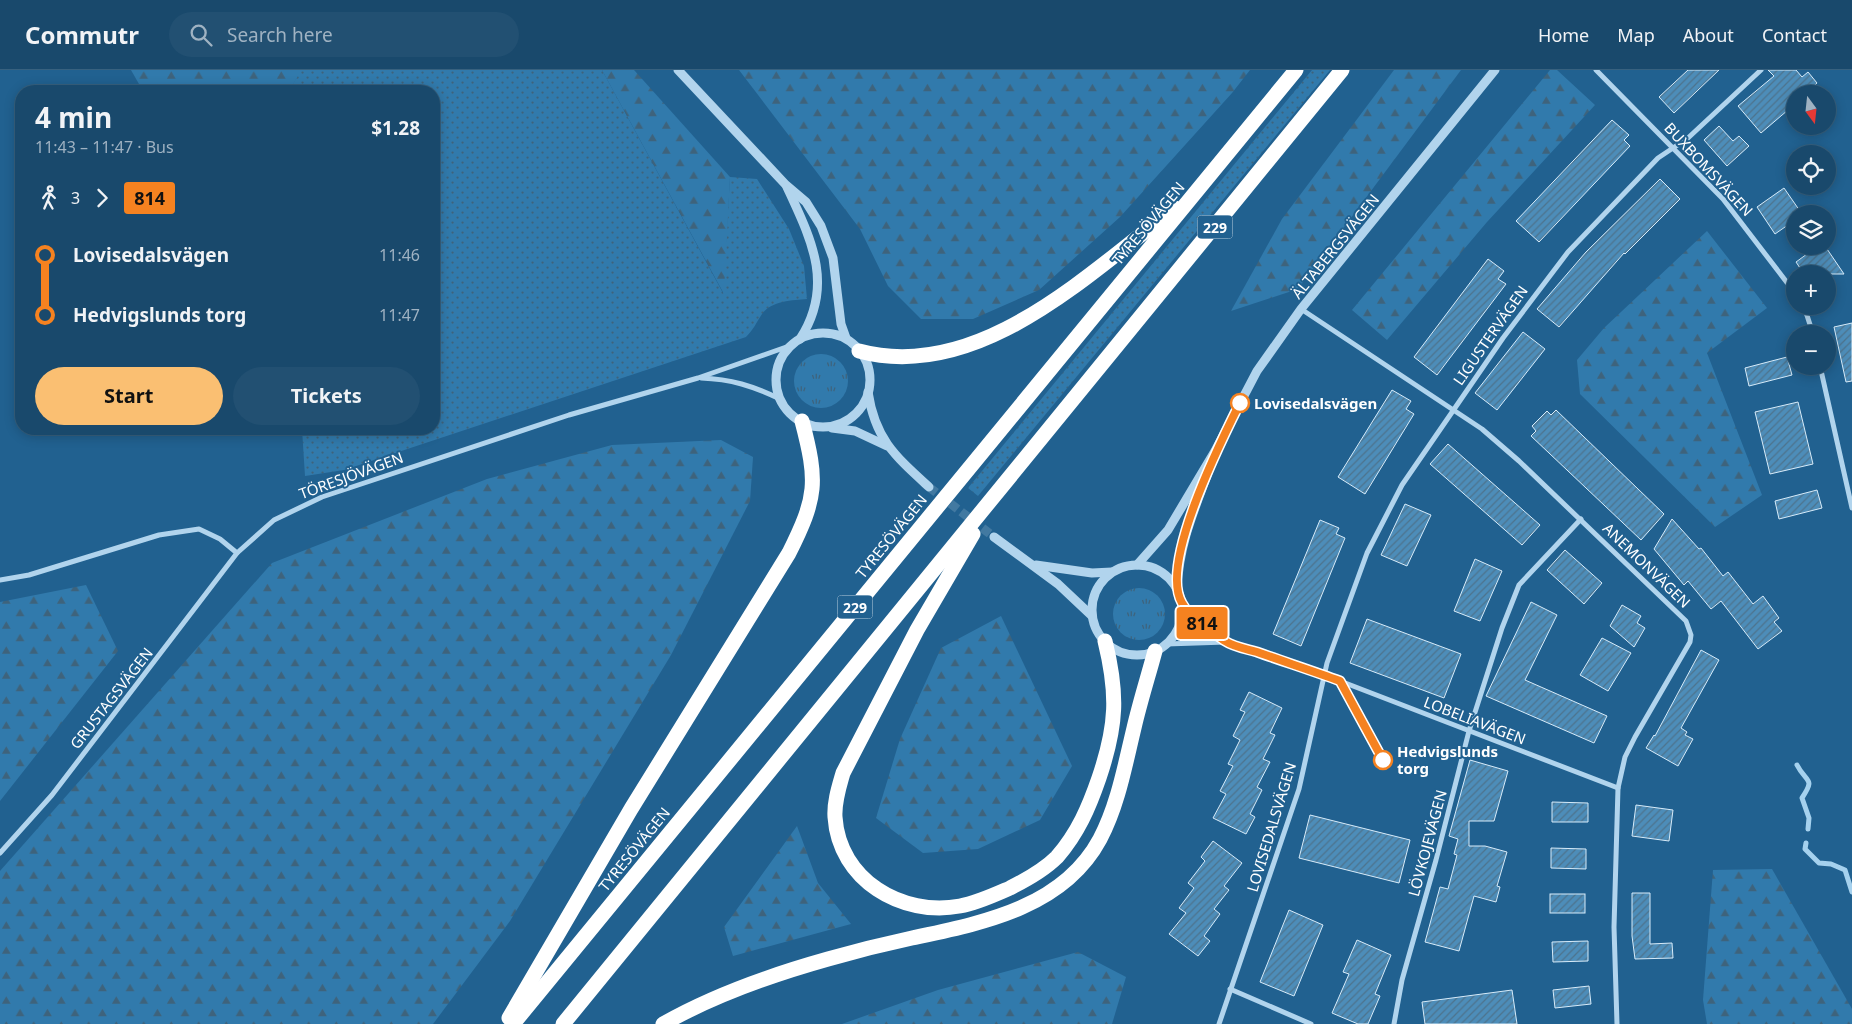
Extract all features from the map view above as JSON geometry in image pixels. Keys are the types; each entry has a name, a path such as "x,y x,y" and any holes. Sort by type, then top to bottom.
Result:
{"highway":[{"name":"TYRESÖVÄGEN","path":"513,1024 1296,70"},
{"name":"229","path":"563,1024 1342,70"},
{"path":"859,351 888,357 920,356 954,350 986,339 1052,301 1197,191"},
{"path":"505,1024 631,809 789,553 805,519 812,496 814,474 802,421"},
{"path":"998,492 913,638 843,773 837,794 835,817 840,838 848,858 859,875 875,889 892,899 915,906 934,908 961,906 992,896 1027,879 1056,858 1073,836 1089,809 1107,756 1116,704 1113,674 1105,641"},
{"path":"663,1024 724,994 774,975 884,944 992,920 1022,908 1048,894 1086,859 1100,840 1121,782 1141,696 1161,648"}],"street":[{"path":"678,70 786,185 806,202 821,226 833,258 839,316 846,338 859,351 866,362 871,411 887,446"},
{"name":"ÄLTABERGSVÄGEN","path":"1137,565 1168,530 1215,451 1257,371 1301,309 1495,70"},
{"name":"BUXBOMSVÄGEN","path":"1596,70 1723,199 1786,281"},
{"name":"LIGUSTERVÄGEN","path":"1323,675 1367,553 1402,485 1453,409 1543,283 1568,252 1658,158 1688,138 1761,70"},
{"path":"786,185 808,230 817,262 815,308 809,324 780,361 776,380 780,399 789,413 816,428 855,431 887,446 929,487"},
{"name":"ANEMONVÄGEN","path":"1301,309 1453,409 1519,461 1681,614 1686,621 1691,635 1690,642 1625,757 1618,788 1614,927 1617,1024"},
{"path":"796,342 817,333 830,333 846,338"},
{"name":"TÖRESJÖVÄGEN","path":"236,554 274,520 322,497 569,415 698,378 796,342"},
{"path":"1822,375 1852,508"},
{"name":"TÖRESJÖVÄGEN","path":"698,378 728,379 761,390 780,399"},
{"path":"831,428 846,421 860,409 868,392"},
{"name":"ÄLTABERGSVÄGEN","path":"1177,589 1178,561 1184,538 1215,451"},
{"name":"LÖVKOJEVÄGEN","path":"1394,1024 1402,980 1488,666 1519,585 1581,519"},
{"path":"0,580 28,575 159,535 199,529 220,539 236,554"},
{"path":"994,537 1034,565 1092,616"},
{"name":"GRUSTAGSVÄGEN","path":"0,853 52,795 236,554"},
{"path":"1034,565 1076,571 1112,572"},
{"path":"1161,648 1176,636 1182,622 1182,604 1177,589 1168,576 1154,568 1137,565 1125,566 1112,572 1095,592 1092,616 1096,628 1105,641 1124,653 1140,655 1161,648 1227,642"},
{"path":"1182,604 1227,642 1323,675"},
{"name":"LOBELIAVÄGEN","path":"1323,675 1618,788"},
{"name":"LOVISEDALSVÄGEN","path":"1219,1024 1299,789 1323,675"},
{"path":"1230,989 1311,1024"}],"green space":[{"path":"131,70 298,70 298,76 293,85 140,85"},
{"path":"298,70 602,70 723,293 730,177 757,179 789,229 804,266 807,299 783,302 771,306 762,314 746,337 344,470 305,476 302,435 440,435 440,85 292,85 298,76"},
{"path":"602,70 634,70 730,177 724,294"},
{"path":"739,70 1250,70 1232,93 1120,217 1039,290 973,319 921,319 888,286 860,229"},
{"path":"1312,70 1330,70 978,496 968,488"},
{"path":"1394,70 1461,70 1298,289 1231,311 1282,219"},
{"path":"1550,70 1557,70 1595,105 1487,222 1387,340 1352,310"},
{"path":"1707,231 1767,308 1707,353 1762,495 1715,527 1580,394 1577,360 1604,328"},
{"path":"821,354 831,356 840,362 846,371 848,381 846,391 840,400 831,406 821,408 811,406 802,400 796,391 794,381 796,371 802,362 811,356"},
{"path":"721,440 753,457 750,501 671,655 510,921 433,1024 0,1024 0,871 272,563 487,479 612,445"},
{"path":"86,585 118,651 0,801 0,602"},
{"path":"1139,588 1149,590 1157,596 1163,604 1165,614 1163,624 1157,632 1149,638 1139,640 1129,638 1121,632 1115,624 1113,614 1115,604 1121,596 1129,590"},
{"path":"1001,616 1072,766 1040,820 978,849 923,853 876,818 900,739 941,648"},
{"path":"797,826 818,883 851,924 733,956 724,927"},
{"path":"1772,869 1852,1009 1852,1024 1707,1024 1703,1000 1713,870"},
{"path":"1078,952 1126,977 1112,1024 842,1024 938,990"}],"building":[{"path":"1688,70 1719,70 1674,113 1659,97"},
{"path":"1768,70 1796,70 1802,77 1808,72 1817,83 1815,85 1786,85 1786,112 1761,133 1738,106 1774,76"},
{"path":"1612,120 1629,135 1624,140 1630,146 1539,242 1516,221"},
{"path":"1719,126 1733,141 1739,136 1749,146 1727,166 1704,140"},
{"path":"1660,179 1680,199 1624,253 1559,327 1537,309 1586,252"},
{"path":"1784,188 1786,195 1789,195 1796,205 1786,205 1786,226 1775,234 1757,207"},
{"path":"1806,255 1831,255 1844,274 1836,274 1836,265 1798,265 1796,262"},
{"path":"1488,259 1504,271 1498,279 1506,284 1437,375 1414,357"},
{"path":"1852,323 1852,381 1846,382 1836,336 1836,327"},
{"path":"1523,332 1545,349 1497,410 1475,393"},
{"path":"1786,357 1786,375 1792,375 1749,386 1745,368"},
{"path":"1392,390 1411,401 1406,409 1414,414 1365,494 1338,477"},
{"path":"1798,402 1813,464 1770,474 1755,412"},
{"path":"1556,410 1664,514 1641,540 1531,436 1536,431 1532,426 1547,411 1551,415"},
{"path":"1448,444 1540,525 1522,545 1430,464"},
{"path":"1817,490 1822,508 1779,519 1775,501"},
{"path":"1405,504 1431,515 1407,566 1381,555"},
{"path":"1672,519 1699,549 1701,548 1723,576 1728,572 1753,604 1763,596 1779,618 1774,622 1782,631 1758,649 1721,601 1711,609 1688,581 1684,585 1654,549"},
{"path":"1320,520 1339,528 1336,534 1345,538 1301,646 1273,634"},
{"path":"1565,550 1602,583 1584,604 1547,570"},
{"path":"1475,559 1502,571 1480,621 1454,611"},
{"path":"1531,602 1557,615 1525,680 1607,716 1594,743 1486,696"},
{"path":"1622,605 1641,616 1637,623 1645,628 1634,647 1610,626"},
{"path":"1367,619 1461,654 1444,698 1350,663"},
{"path":"1602,638 1631,653 1608,691 1580,675"},
{"path":"1701,650 1719,660 1681,728 1687,732 1685,735 1693,739 1678,766 1646,748 1655,736"},
{"path":"1249,692 1282,708 1270,733 1275,735 1263,759 1270,762 1257,787 1262,790 1250,814 1255,817 1246,834 1213,818 1226,794 1220,791 1233,766 1228,764 1240,740 1233,736 1245,712 1240,710"},
{"path":"1470,760 1508,771 1494,821 1469,821 1469,846 1485,846 1507,852 1497,886 1500,887 1496,902 1474,896 1459,951 1425,942 1440,887 1448,889 1457,855 1454,854 1458,839 1449,836"},
{"path":"1552,802 1588,803 1588,822 1552,822"},
{"path":"1636,805 1673,810 1669,841 1632,836"},
{"path":"1310,815 1410,840 1399,883 1299,858"},
{"path":"1213,841 1242,863 1224,886 1229,890 1214,909 1220,914 1204,936 1210,941 1198,956 1169,934 1186,913 1179,908 1194,888 1188,883 1205,861 1201,857"},
{"path":"1551,848 1586,849 1586,869 1551,868"},
{"path":"1632,893 1650,893 1650,944 1672,943 1673,958 1635,959 1632,936"},
{"path":"1550,894 1585,894 1585,913 1550,913"},
{"path":"1289,910 1323,925 1294,996 1260,982"},
{"path":"1357,940 1391,955 1375,994 1380,996 1368,1024 1358,1024 1332,1013 1349,974 1343,972"},
{"path":"1588,941 1588,961 1553,962 1552,942"},
{"path":"1589,986 1591,1004 1555,1008 1553,990"},
{"path":"1512,990 1517,1024 1425,1024 1422,1002"}],"waterway":[{"path":"1797,765 1809,783 1802,798 1809,818 1808,829"},
{"path":"1806,843 1805,849 1819,863 1831,864 1845,870 1852,892"}],"tunnel":[{"path":"929,487 994,537"}],"bus line":[{"name":"814","path":"1240,403 1215,451 1184,538 1178,561 1177,589 1182,604 1227,642 1340,681 1383,760"}],"place":[{"name":"Lovisedalsvägen","path":"1240,403"},
{"name":"Hedvigslunds torg","path":"1383,760"}]}
